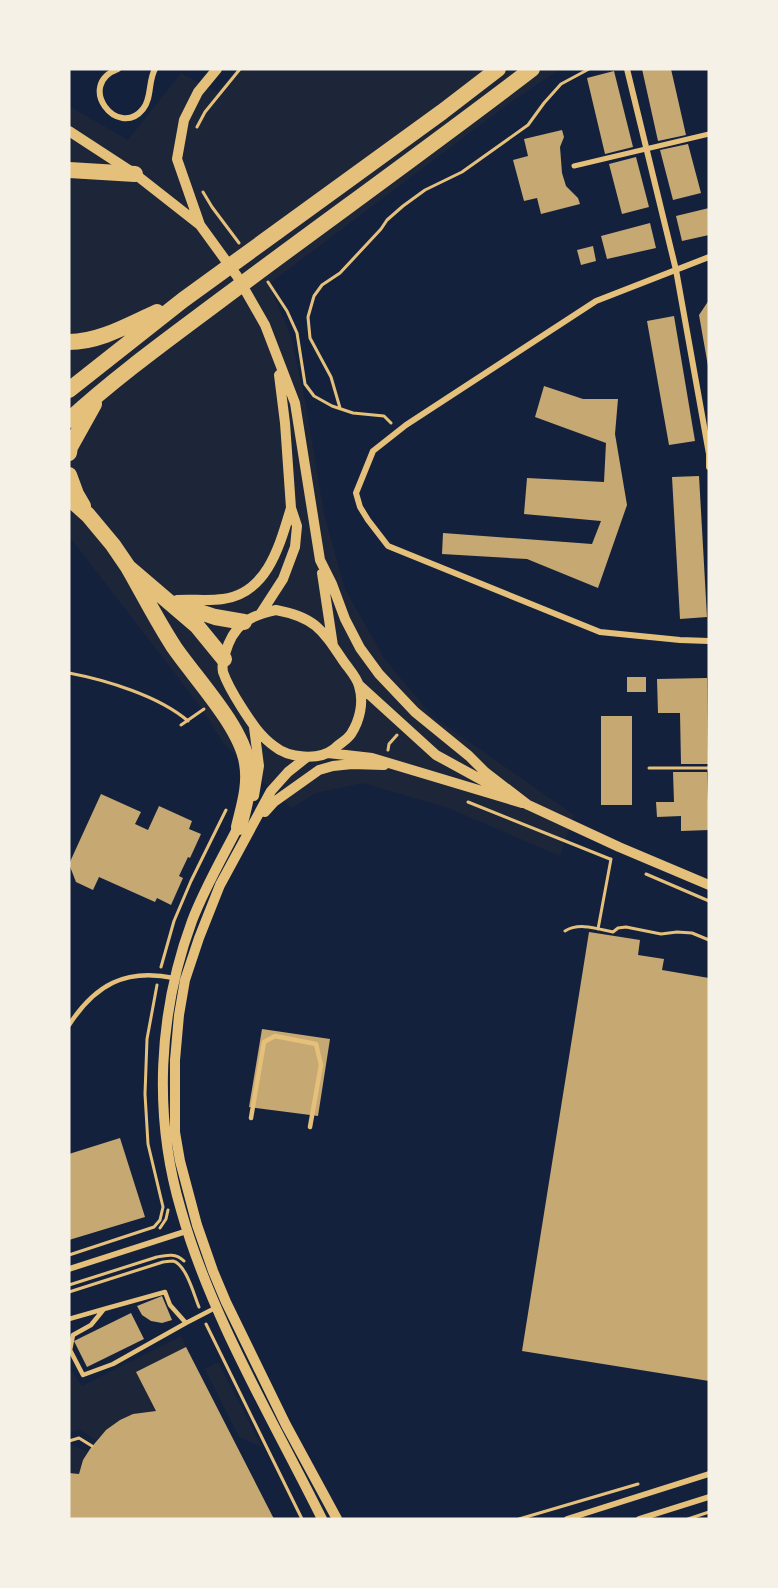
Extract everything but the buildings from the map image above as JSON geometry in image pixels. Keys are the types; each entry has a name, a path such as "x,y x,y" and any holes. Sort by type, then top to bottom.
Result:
{"highway":[{"path":"69,390 183,300 498,69"},
{"path":"72,417 158,347 532,69"},
{"path":"69,170 135,174"},
{"path":"69,342 79,342 108,334 183,300"},
{"path":"69,453 78,432 101,393"},
{"path":"69,475 76,494 88,515"},
{"path":"69,498 88,515 113,545 174,646 215,701 240,741 248,763 246,825"},
{"path":"128,567 196,626 224,659"},
{"path":"166,600 215,617 244,622"}],"street":[{"path":"118,69 104,80 100,87 100,94 101,102 108,111 122,117 137,114 145,106 154,69"},
{"path":"200,225 177,159 184,120 198,92 217,69"},
{"path":"627,69 676,270 709,454 709,467"},
{"path":"69,131 135,174 200,225 237,276 265,325 295,403 333,646"},
{"path":"574,166 709,134"},
{"path":"709,257 596,301 398,431 374,451 356,493 360,507 388,546 600,632 709,641"},
{"path":"261,613 284,579 295,547 297,526 291,508 278,360"},
{"path":"166,600 226,599 243,593 260,579 272,562 282,540 291,508"},
{"path":"320,560 360,648 379,674 415,712 485,772 528,805"},
{"path":"528,805 372,758 328,753 307,757 275,748 254,727 230,686 223,670 228,641 244,622 261,613 276,610 295,613 315,624 359,685 436,755 528,805 614,845 709,885"},
{"path":"328,753 350,736 359,718 361,707 359,685"},
{"path":"254,727 259,766 254,798 246,825 199,938 169,1002 165,1037 164,1121 171,1171 187,1231 216,1307 322,1519"},
{"path":"307,757 288,772 246,825 193,919 180,979 175,1060 175,1132 196,1225 213,1271 216,1307 286,1425 337,1519"},
{"path":"246,825 319,770 352,764 396,765"},
{"path":"69,1269 187,1231"},
{"path":"567,1519 709,1474"},
{"path":"639,1519 709,1497"}],"lane":[{"path":"69,1025 88,999 111,983 129,977 151,975 180,979"},
{"path":"251,1118 264,1042 274,1036 316,1044 321,1065 310,1127"},
{"path":"69,1319 165,1292 170,1305 186,1323"},
{"path":"104,1309 90,1324 73,1335 70,1350 83,1375 113,1364 216,1307"}],"path":[{"path":"193,133 205,112 240,69"},
{"path":"340,408 331,377 310,338 308,317 310,306 322,285 340,273 402,206 425,190 462,172 528,125 561,84 589,69"},
{"path":"200,186 212,207"},
{"path":"287,310 297,333 306,396"},
{"path":"305,384 314,396 332,406 353,413 384,416 398,431"},
{"path":"69,673 93,678 152,698 188,720"},
{"path":"181,725 215,701"},
{"path":"385,761 389,744 405,726"},
{"path":"649,768 709,768"},
{"path":"469,802 612,860 598,929"},
{"path":"645,874 709,902"},
{"path":"565,931 572,927 583,927 613,932 618,928 626,927 661,934 692,933 709,940"},
{"path":"151,1100 151,1118"},
{"path":"69,1256 154,1227 160,1220 163,1207 147,1133"},
{"path":"153,1258 146,1234 159,1228 166,1220 168,1209 162,1179"},
{"path":"69,1285 153,1258 179,1256 216,1307"},
{"path":"69,1292 163,1262 172,1261 180,1265 212,1337 302,1519"},
{"path":"69,1441 79,1438 92,1446"},
{"path":"519,1519 639,1483"},
{"path":"688,1519 709,1512"}],"shaded area":[{"path":"237,69 560,69 511,102 269,284 291,336 305,400 324,514 345,589 384,658 432,716 574,815 560,856 448,808 363,783 316,793 291,808 224,744 200,706 69,536 69,106 128,140 181,73 217,92"},
{"path":"181,1336 186,1347 136,1372 156,1411 138,1414 123,1420 96,1440 79,1429 69,1433 69,1367 82,1386"},
{"path":"218,1362 262,1447 239,1437 205,1369"},
{"path":"73,1445 88,1452 79,1474 69,1473 69,1446"}]}
